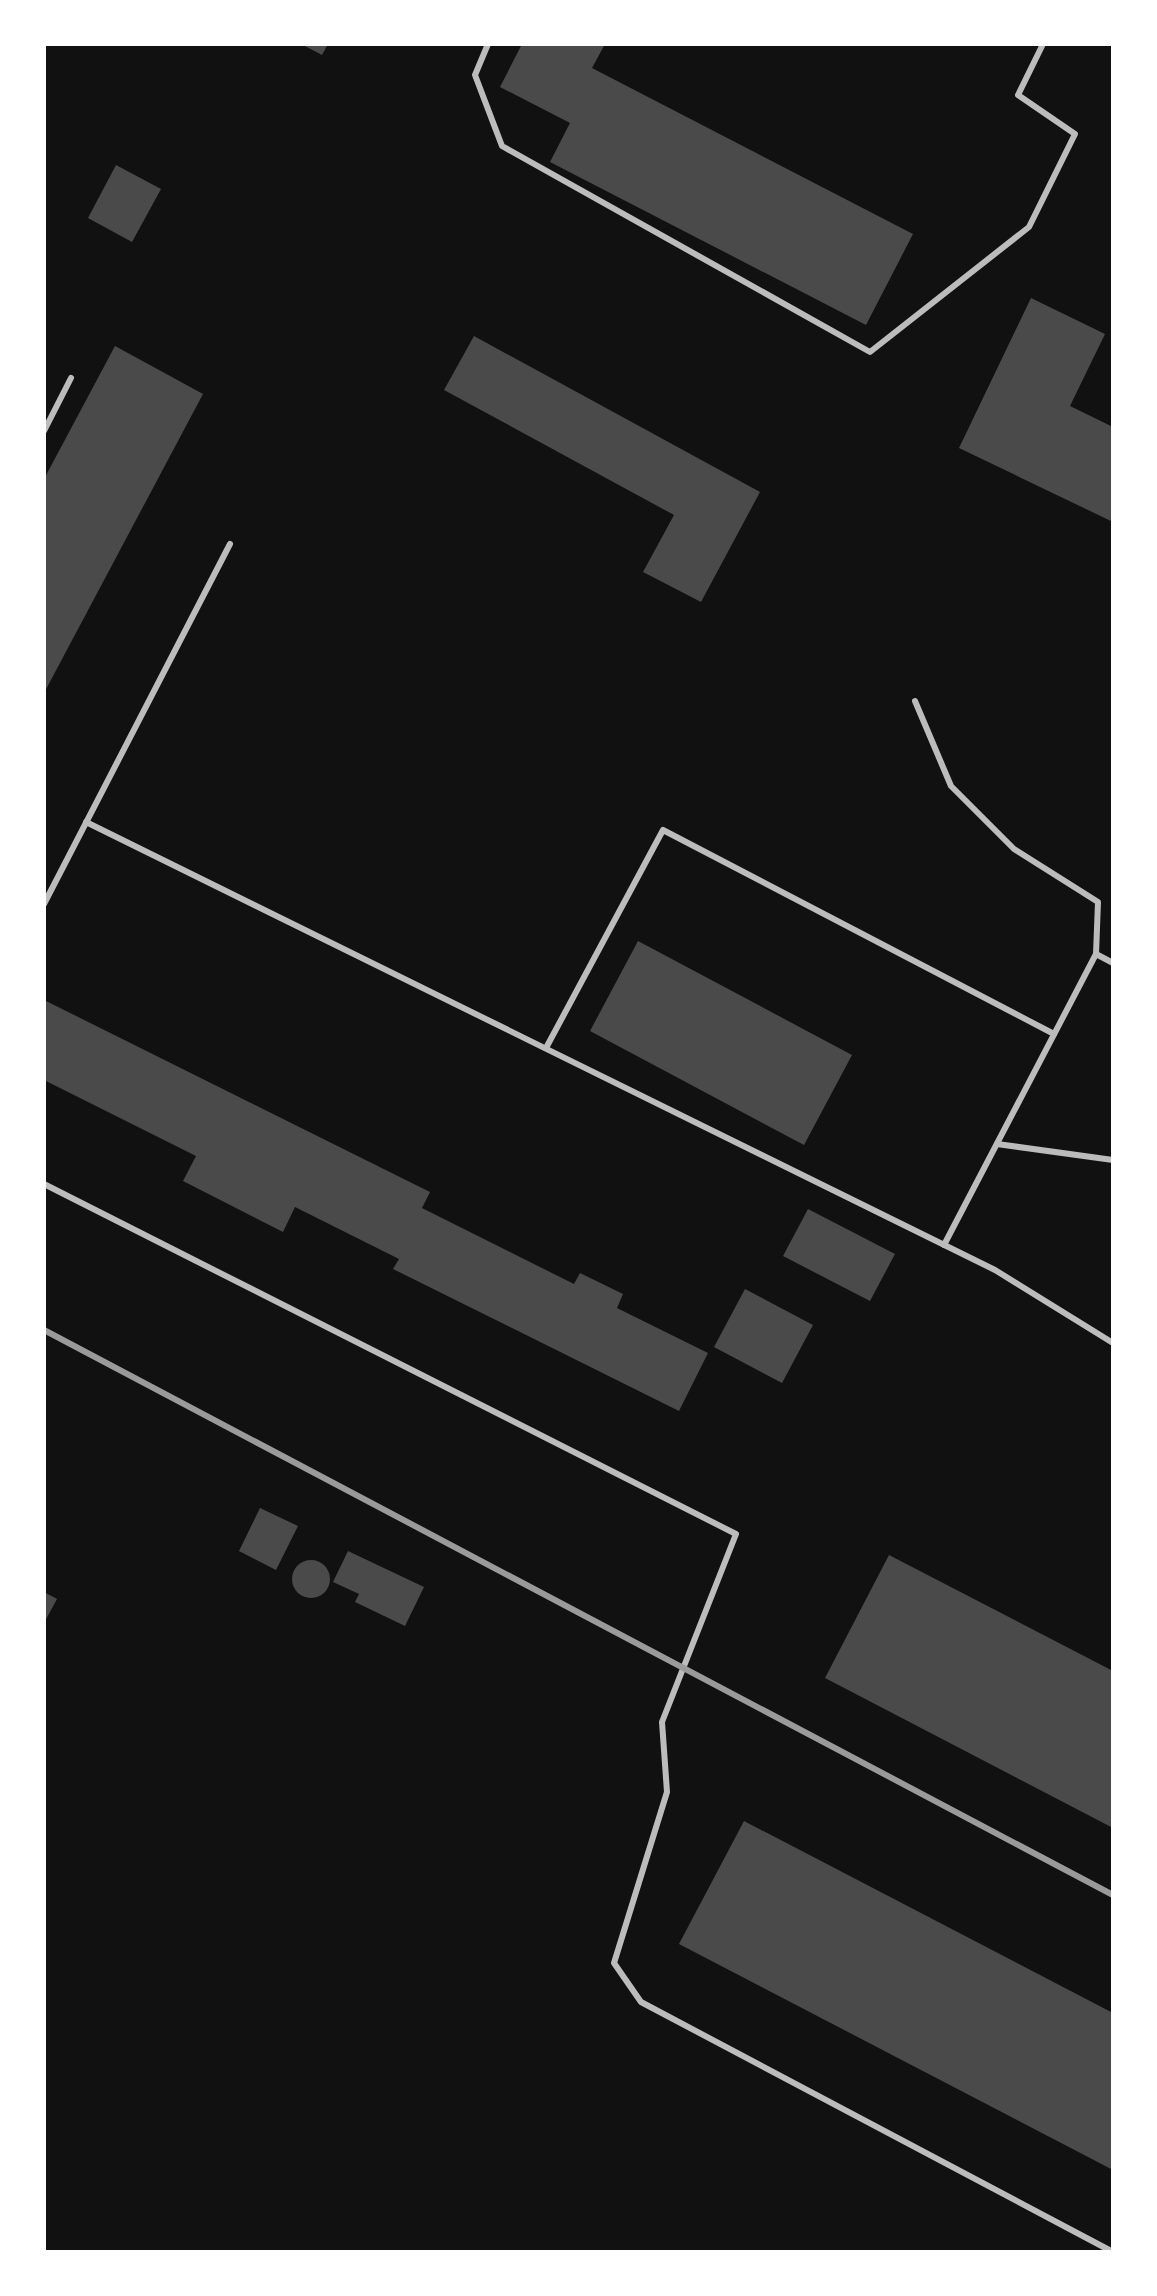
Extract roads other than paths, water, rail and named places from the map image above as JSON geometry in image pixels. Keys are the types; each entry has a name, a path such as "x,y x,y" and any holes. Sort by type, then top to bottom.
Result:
{"lane":[{"path":"488,44 475,75 502,146 870,352 1029,227 1075,134 1018,95 1043,44"},
{"path":"44,431 71,378"},
{"path":"44,904 230,544"},
{"path":"915,701 951,786 1014,849 1098,902 1096,954 944,1245"},
{"path":"86,822 995,1270 1113,1343"},
{"path":"546,1048 663,830 1054,1034"},
{"path":"1096,954 1113,963"},
{"path":"997,1144 1113,1160"},
{"path":"44,1184 736,1534 662,1722 667,1792 614,1963 641,2002 1113,2252"}],"railway":[{"path":"44,1330 1113,1895"}]}
